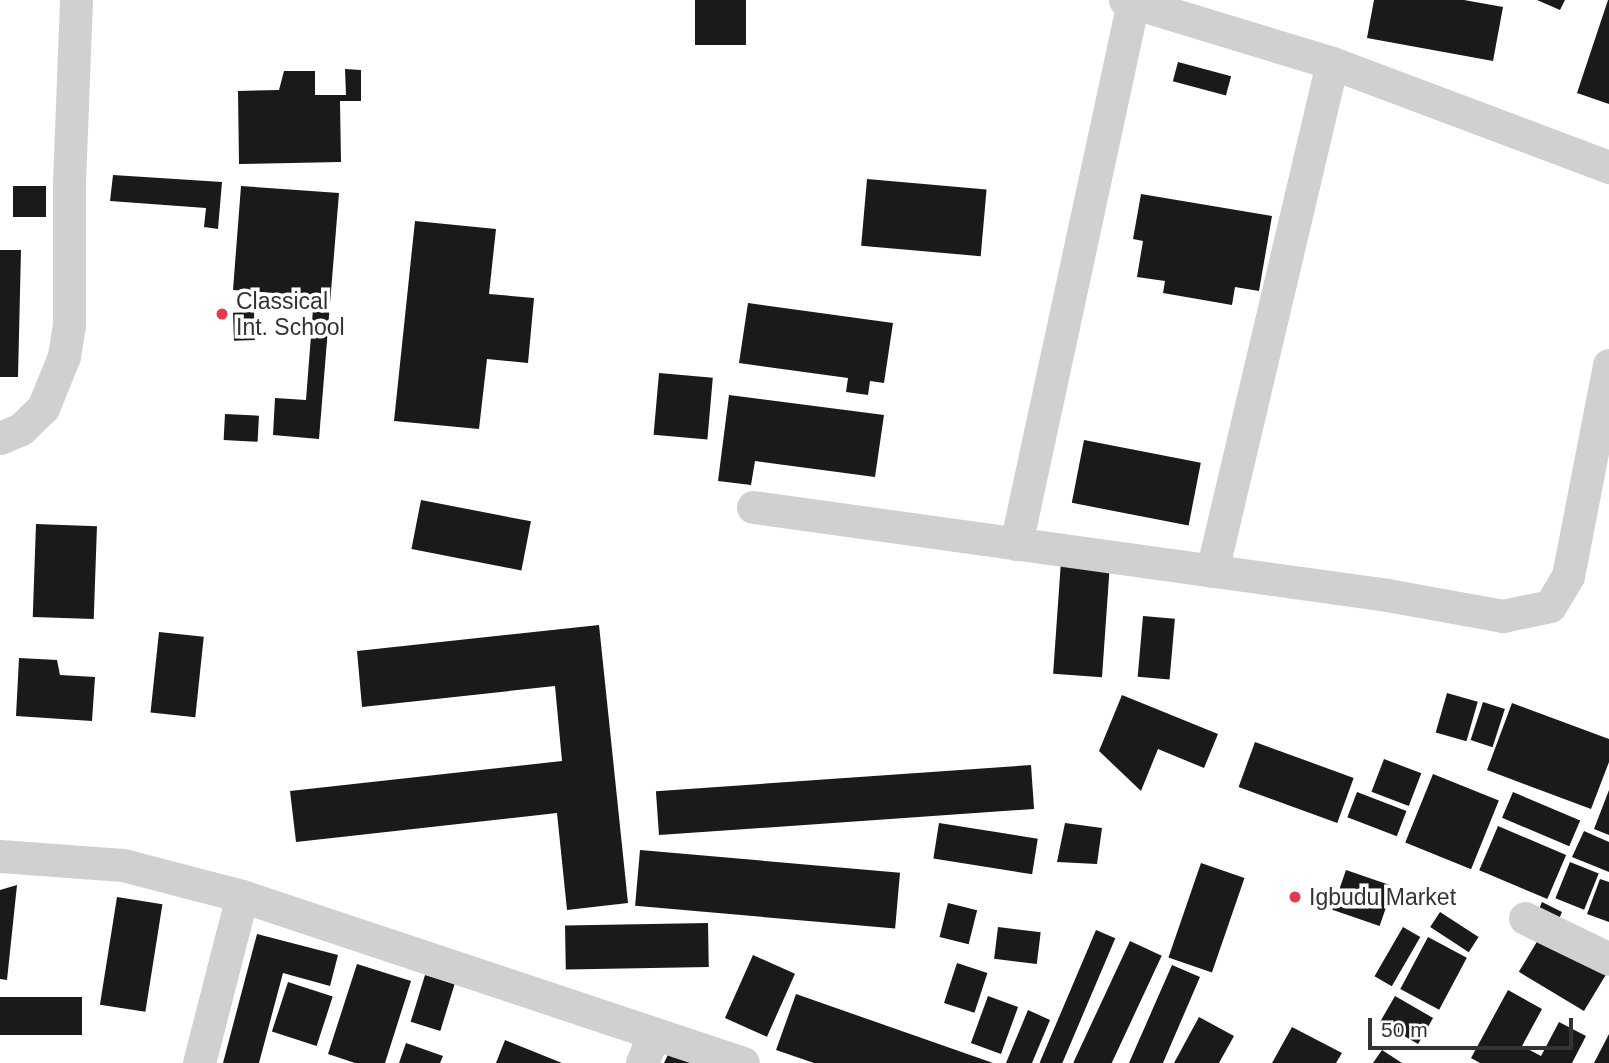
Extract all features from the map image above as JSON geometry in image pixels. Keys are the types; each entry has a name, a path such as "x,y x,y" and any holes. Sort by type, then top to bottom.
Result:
{"street":[{"path":"0,438 21,429 43,408 64,356 69,326 69,183 76,0"},
{"path":"1016,544 1129,1 1332,63 1609,167"},
{"path":"1212,571 1332,63"},
{"path":"753,508 1212,571 1503,616 1550,606 1568,576 1609,365"},
{"path":"0,856 123,866 242,895 648,1049 743,1063"},
{"path":"199,1063 242,895"},
{"path":"1525,918 1609,958"}],"building":[{"path":"695,0 746,0 746,45 695,45"},
{"path":"1374,0 1464,0 1503,7 1493,61 1367,38"},
{"path":"1537,0 1565,0 1560,10"},
{"path":"1609,0 1609,104 1577,93"},
{"path":"1178,62 1231,76 1226,96 1173,81"},
{"path":"345,69 361,70 361,101 340,101 341,162 239,164 238,91 279,90 284,71 315,71 315,95 346,95"},
{"path":"113,175 222,182 218,229 204,227 206,208 110,201"},
{"path":"867,179 987,189 981,256 861,246"},
{"path":"13,186 46,186 46,217 13,217"},
{"path":"241,186 339,193 319,439 273,435 275,398 306,400 314,296 233,290"},
{"path":"1141,194 1272,216 1259,291 1235,287 1232,305 1163,293 1165,281 1137,277 1143,241 1133,239"},
{"path":"415,221 496,229 489,294 534,298 528,363 487,359 479,429 394,421"},
{"path":"0,250 21,250 18,377 0,377"},
{"path":"748,303 893,323 884,383 870,381 868,395 846,392 848,378 739,363"},
{"path":"254,312 255,340 234,341 233,313"},
{"path":"659,373 713,378 707,439 654,435"},
{"path":"729,395 884,415 875,477 755,461 751,485 718,481"},
{"path":"225,414 259,416 258,442 224,440"},
{"path":"1084,440 1201,463 1189,526 1072,503"},
{"path":"421,500 531,521 521,570 411,549"},
{"path":"36,524 97,526 94,619 33,617"},
{"path":"1061,561 1110,564 1102,677 1053,674"},
{"path":"1143,616 1175,619 1170,680 1138,677"},
{"path":"599,625 628,903 567,910 557,813 296,842 290,791 562,761 555,686 362,707 357,651"},
{"path":"159,632 204,637 195,717 151,713"},
{"path":"19,658 57,660 60,675 95,677 92,721 16,716"},
{"path":"1447,693 1478,702 1466,741 1436,732"},
{"path":"1122,695 1218,734 1204,768 1158,749 1141,791 1099,751"},
{"path":"1483,702 1505,709 1493,747 1471,740"},
{"path":"1512,703 1609,739 1609,762 1591,809 1487,770"},
{"path":"1255,742 1354,778 1337,823 1239,787"},
{"path":"1384,759 1421,773 1409,806 1371,792"},
{"path":"1031,765 1034,809 659,835 656,791"},
{"path":"1433,774 1499,801 1471,869 1405,843"},
{"path":"1609,790 1609,835 1594,829"},
{"path":"1357,792 1406,811 1397,836 1347,817"},
{"path":"1513,792 1580,821 1569,846 1502,818"},
{"path":"939,823 1038,839 1032,874 933,859"},
{"path":"1065,823 1102,828 1097,864 1057,862"},
{"path":"1498,826 1566,855 1547,899 1479,870"},
{"path":"1584,831 1609,842 1609,872 1572,857"},
{"path":"640,850 900,873 895,929 635,906"},
{"path":"1570,862 1599,874 1584,910 1555,898"},
{"path":"1201,863 1244,878 1212,973 1168,958"},
{"path":"1346,870 1393,886 1380,926 1332,910"},
{"path":"1600,879 1609,882 1609,922 1587,914"},
{"path":"17,885 7,980 0,979 0,890"},
{"path":"117,897 162,904 145,1012 100,1005"},
{"path":"1542,902 1562,912 1559,919 1536,916"},
{"path":"948,903 977,910 969,944 940,937"},
{"path":"1440,912 1479,937 1469,952 1430,927"},
{"path":"708,923 709,967 566,969 565,925"},
{"path":"998,927 1041,932 1037,964 994,959"},
{"path":"1403,927 1420,937 1392,986 1374,976"},
{"path":"1096,930 1115,938 1062,1063 1040,1063"},
{"path":"257,934 338,955 330,986 283,973 259,1063 223,1063"},
{"path":"1541,935 1606,974 1584,1011 1519,972"},
{"path":"1428,937 1467,958 1439,1010 1400,989"},
{"path":"1130,941 1162,956 1112,1063 1073,1062"},
{"path":"753,955 795,974 767,1037 725,1018"},
{"path":"957,963 987,973 974,1013 944,1003"},
{"path":"357,964 411,981 385,1063 355,1063 328,1054"},
{"path":"1172,965 1200,977 1163,1063 1129,1063"},
{"path":"425,975 455,984 440,1031 411,1022"},
{"path":"288,982 333,997 317,1046 272,1031"},
{"path":"1508,990 1542,1009 1522,1046 1541,1056 1559,1022 1586,1036 1572,1063 1480,1063 1471,1058"},
{"path":"796,994 993,1063 814,1063 776,1050"},
{"path":"988,996 1018,1007 1001,1054 971,1043"},
{"path":"1395,996 1433,1018 1418,1044 1380,1022"},
{"path":"0,997 82,997 82,1035 0,1035"},
{"path":"1028,1010 1050,1020 1032,1063 1006,1063"},
{"path":"1199,1017 1234,1036 1219,1063 1174,1063"},
{"path":"1292,1027 1342,1053 1336,1063 1272,1063"},
{"path":"1609,1034 1609,1063 1594,1063"},
{"path":"505,1040 562,1063 496,1063"},
{"path":"674,1042 718,1063 664,1063"},
{"path":"406,1043 443,1056 440,1063 399,1063"},
{"path":"1382,1050 1402,1063 1373,1063"}],"place":[{"name":"Classical Int. School","path":"222,314"},
{"name":"Igbudu Market","path":"1295,897"}]}
